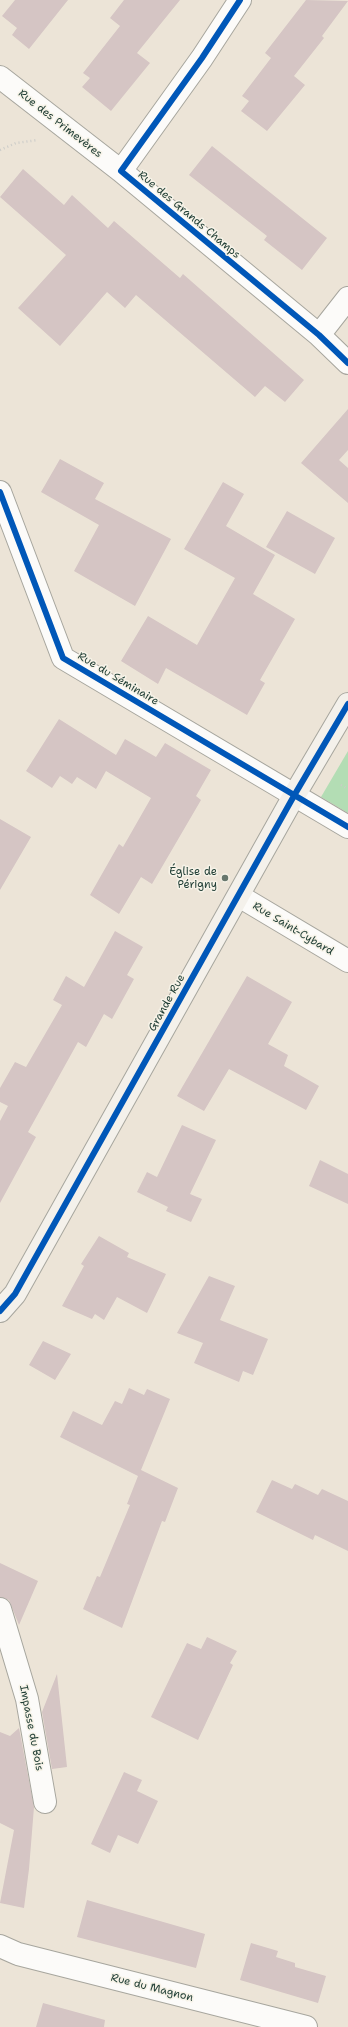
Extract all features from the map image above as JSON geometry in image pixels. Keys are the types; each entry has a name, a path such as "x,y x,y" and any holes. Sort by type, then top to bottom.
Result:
{"street":[{"name":"Rue des Grands Champs","path":"240,0 202,58 121,171 319,335 348,363"},
{"name":"Rue des Primevères","path":"0,77 121,171"},
{"path":"319,335 348,298"},
{"name":"Rue du Séminaire","path":"0,492 63,658 295,794 348,827"},
{"name":"Grande Rue","path":"0,1311 15,1294 295,794 348,704"},
{"name":"Rue Saint-Cybard","path":"238,896 348,961"},
{"name":"Impasse du Bois","path":"0,1609 27,1699 45,1802"},
{"name":"Rue du Magnon","path":"0,1946 18,1954 306,2027"}],"path":[{"path":"341,785 348,789"}],"green space":[{"path":"348,751 348,813 321,797"}],"building":[{"path":"15,0 68,0 29,49 12,35 17,28 2,16"},
{"path":"124,0 180,0 137,53 150,63 111,111 82,87 90,78 83,73 120,26 110,18"},
{"path":"306,0 348,1 322,36 324,38 294,76 305,85 267,131 241,111 249,101 242,96 271,58 265,53"},
{"path":"212,146 327,238 302,270 264,240 267,236 189,175"},
{"path":"23,169 64,205 72,195 108,228 114,221 180,278 183,274 304,380 285,402 265,386 255,397 136,295 125,308 107,292 60,346 18,308 66,255 0,197"},
{"path":"348,409 348,450 339,460 348,468 348,503 301,463"},
{"path":"60,459 104,483 95,499 171,539 135,606 74,571 99,525 41,492"},
{"path":"223,482 244,494 226,526 275,555 253,594 295,619 260,680 265,683 247,715 166,668 158,684 121,661 148,616 197,645 235,578 184,549"},
{"path":"287,511 335,538 315,574 266,547"},
{"path":"59,719 116,755 125,739 156,757 165,743 211,770 196,796 201,800 152,884 141,877 119,914 90,895 119,844 123,847 151,798 106,771 96,789 77,777 72,784 60,776 52,788 26,771"},
{"path":"0,819 31,837 0,890"},
{"path":"115,931 143,947 127,975 134,979 112,1019 104,1014 86,1047 78,1042 28,1132 36,1137 0,1203 0,1121 8,1106 0,1102 0,1088 15,1062 26,1067 62,1005 53,1000 66,976 84,987"},
{"path":"247,976 292,1002 268,1044 288,1055 284,1066 319,1086 306,1110 229,1069 204,1111 177,1096"},
{"path":"182,1125 216,1140 190,1194 202,1199 191,1222 166,1211 168,1207 137,1192 147,1172 157,1177"},
{"path":"320,1160 348,1174 348,1204 309,1186"},
{"path":"99,1236 129,1253 127,1257 166,1274 147,1313 117,1297 104,1320 95,1314 92,1319 62,1306 84,1266 81,1264"},
{"path":"209,1276 235,1286 220,1320 268,1339 253,1375 243,1371 239,1382 194,1363 203,1343 177,1333"},
{"path":"43,1341 71,1354 55,1380 29,1365"},
{"path":"129,1388 144,1395 147,1389 170,1399 141,1470 178,1488 165,1522 162,1521 122,1628 83,1609 97,1576 100,1577 130,1505 127,1504 138,1476 60,1437 73,1411 102,1425 115,1401 122,1404"},
{"path":"272,1480 292,1489 295,1484 318,1495 322,1489 348,1501 348,1551 315,1535 313,1540 256,1512"},
{"path":"0,1563 38,1581 19,1625 9,1600 0,1597"},
{"path":"207,1637 237,1651 230,1663 233,1665 198,1740 151,1717 187,1643 201,1649"},
{"path":"57,1674 67,1767 52,1769 42,1712"},
{"path":"19,1728 34,1807 24,1908 0,1903 14,1830 0,1823 0,1732 10,1736"},
{"path":"124,1772 142,1780 137,1791 158,1801 138,1844 118,1835 110,1853 91,1844"},
{"path":"87,1900 205,1934 196,1968 77,1937"},
{"path":"251,1943 278,1951 276,1957 295,1963 295,1967 326,1976 318,2003 240,1980"},
{"path":"43,2003 105,2020 104,2027 36,2027"}],"cycle path":[{"path":"240,0 202,58 121,171 319,335 348,363"},
{"path":"0,492 63,658 348,827"},
{"path":"0,1311 15,1294 295,794 348,704"}],"place":[{"name":"Église de Périgny","path":"225,878"}]}
